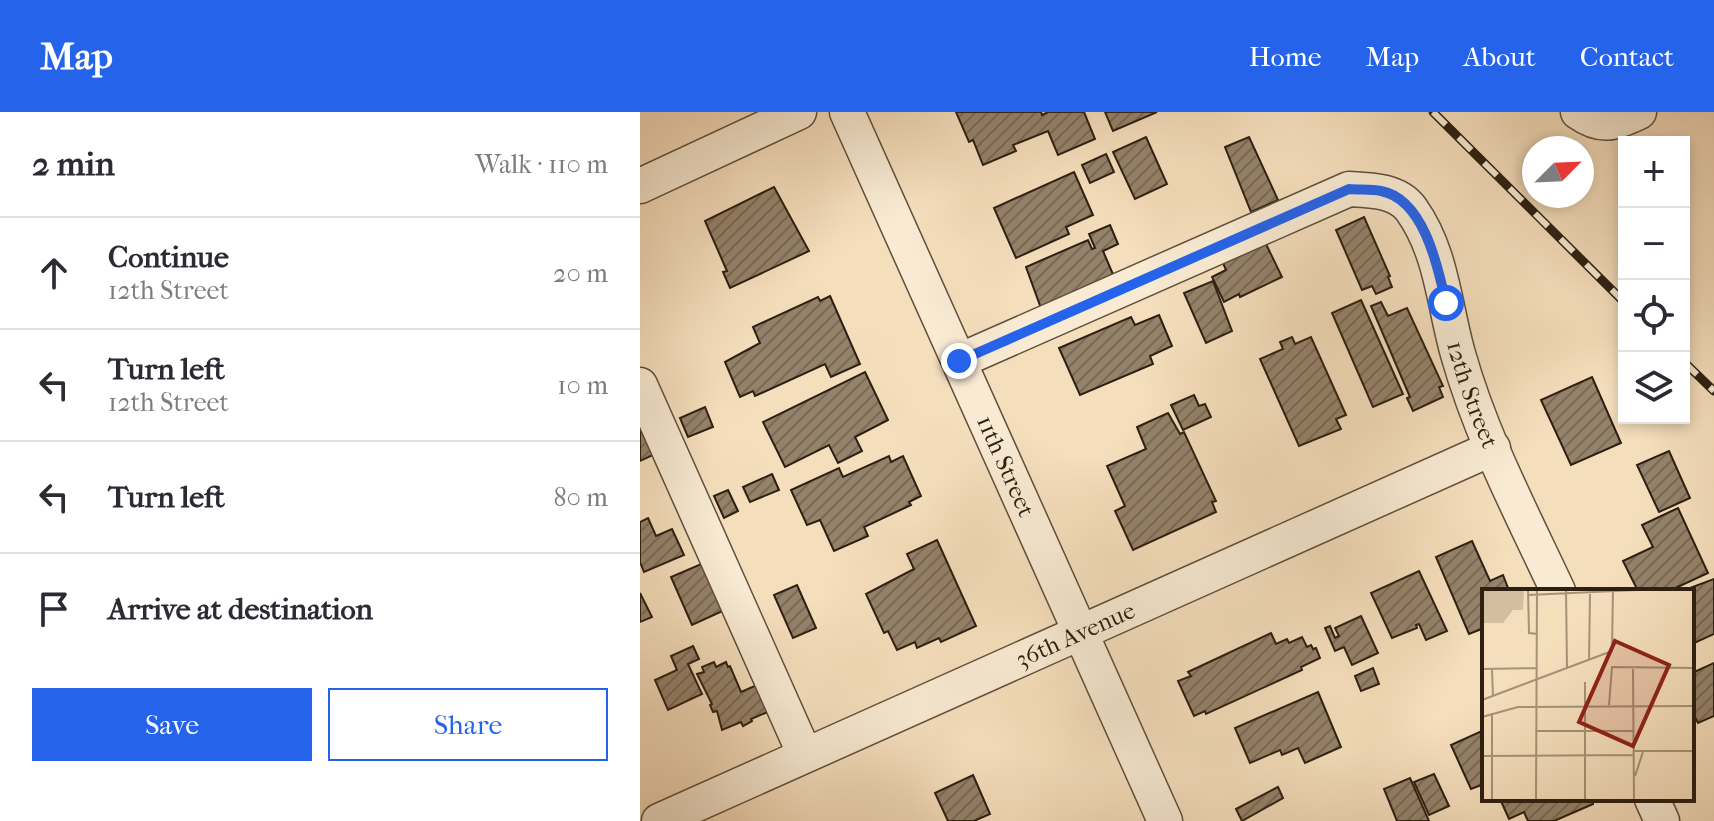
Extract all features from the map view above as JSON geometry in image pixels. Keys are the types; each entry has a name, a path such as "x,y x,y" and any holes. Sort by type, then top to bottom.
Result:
{"street":[{"path":"640,186 799,112"},
{"name":"11th Street","path":"847,112 1165,821"},
{"path":"1585,117 1603,124 1639,112"},
{"name":"12th Street","path":"959,361 1349,189 1383,191 1409,206 1437,263 1458,355 1493,448 1557,589"},
{"path":"640,385 805,755"},
{"name":"36th Avenue","path":"659,821 1493,448"},
{"path":"1653,801 1662,821"}],"building":[{"path":"956,112 1041,112 1042,115 1048,112 1084,112 1095,139 1058,155 1048,131 1013,145 1016,151 983,165 973,140 969,142"},
{"path":"1105,112 1157,112 1113,131"},
{"path":"1146,137 1167,184 1135,199 1113,152"},
{"path":"1249,137 1278,200 1251,212 1225,147"},
{"path":"1106,154 1114,172 1090,183 1082,165"},
{"path":"1074,172 1093,215 1066,227 1069,234 1016,258 994,208"},
{"path":"774,187 809,251 730,288 723,272 727,271 705,221"},
{"path":"1364,217 1392,287 1376,294 1372,286 1362,290 1336,230"},
{"path":"1110,225 1118,244 1103,251 1115,279 1042,311 1026,267 1088,240 1092,249 1095,248 1089,234"},
{"path":"1265,242 1282,277 1224,302 1212,277 1226,270 1223,263"},
{"path":"1213,281 1232,331 1206,343 1184,293"},
{"path":"830,296 860,364 831,377 825,364 755,396 753,391 740,397 725,362 760,343 753,327 818,297 820,301"},
{"path":"1361,300 1403,394 1373,407 1332,313"},
{"path":"1381,302 1388,316 1407,308 1443,386 1439,387 1443,397 1413,411 1407,398 1410,397 1371,306"},
{"path":"1159,315 1172,346 1150,356 1153,364 1080,395 1059,348 1131,317 1135,325"},
{"path":"1292,337 1295,344 1311,337 1346,415 1336,419 1341,429 1299,446 1260,359 1283,349 1280,342"},
{"path":"865,372 888,420 855,437 862,451 838,463 829,445 785,467 763,422"},
{"path":"1592,377 1621,443 1571,465 1541,400"},
{"path":"1194,395 1199,406 1205,404 1211,417 1183,430 1171,405"},
{"path":"705,407 713,427 688,437 680,418"},
{"path":"1168,413 1180,434 1184,432 1216,501 1212,502 1216,512 1133,550 1115,511 1125,506 1107,466 1146,449 1137,427"},
{"path":"640,426 655,454 640,461"},
{"path":"1669,451 1690,498 1659,512 1637,465"},
{"path":"889,456 891,462 903,456 921,496 909,502 911,505 864,527 868,536 834,551 820,520 807,525 791,490 839,468 843,477"},
{"path":"772,474 779,490 750,502 743,487"},
{"path":"728,490 738,511 724,518 714,496"},
{"path":"1678,508 1708,573 1673,589 1637,589 1623,561 1653,547 1642,525"},
{"path":"648,518 656,536 672,529 684,555 644,572 640,562 640,522"},
{"path":"937,540 976,626 941,642 939,638 917,648 915,642 897,650 888,631 884,633 866,594 914,569 907,554"},
{"path":"1472,541 1490,581 1503,575 1507,589 1482,589 1482,629 1469,634 1436,557"},
{"path":"706,562 727,609 692,625 671,577"},
{"path":"1419,571 1447,631 1426,640 1419,624 1417,628 1392,638 1371,593"},
{"path":"1714,579 1714,634 1694,643 1694,589 1687,589"},
{"path":"797,585 816,628 793,638 774,595"},
{"path":"640,593 652,617 640,622"},
{"path":"1361,616 1378,653 1352,665 1344,647 1335,651 1325,628 1330,626 1335,638 1339,636 1335,628"},
{"path":"1271,633 1276,644 1287,639 1289,643 1302,637 1307,647 1311,645 1313,649 1316,648 1320,658 1301,667 1302,670 1206,714 1205,711 1194,716 1178,681 1191,676 1188,672"},
{"path":"693,646 699,659 688,664 702,694 668,710 655,680 677,670 671,656"},
{"path":"714,662 716,667 726,662 730,666 741,692 757,685 770,711 743,726 741,722 722,730 717,711 713,712 697,674 704,672 702,667"},
{"path":"1714,663 1714,716 1698,723 1694,715 1694,672"},
{"path":"1373,668 1379,684 1361,691 1355,676"},
{"path":"1318,692 1341,747 1305,763 1298,748 1282,755 1280,750 1250,763 1235,728"},
{"path":"1482,731 1482,785 1471,789 1451,745"},
{"path":"1434,774 1449,806 1429,815 1414,782"},
{"path":"973,775 990,814 974,821 948,821 935,793"},
{"path":"1410,778 1429,821 1397,821 1384,789"},
{"path":"1278,787 1283,798 1242,821 1236,809"},
{"path":"1501,801 1593,801 1593,804 1554,821 1528,821 1524,812 1509,819"}],"railway":[{"path":"1433,112 1618,296"},
{"path":"1690,368 1714,391"}],"route":[{"path":"959,361 1349,189 1383,191 1409,206 1437,263 1446,303"}]}
